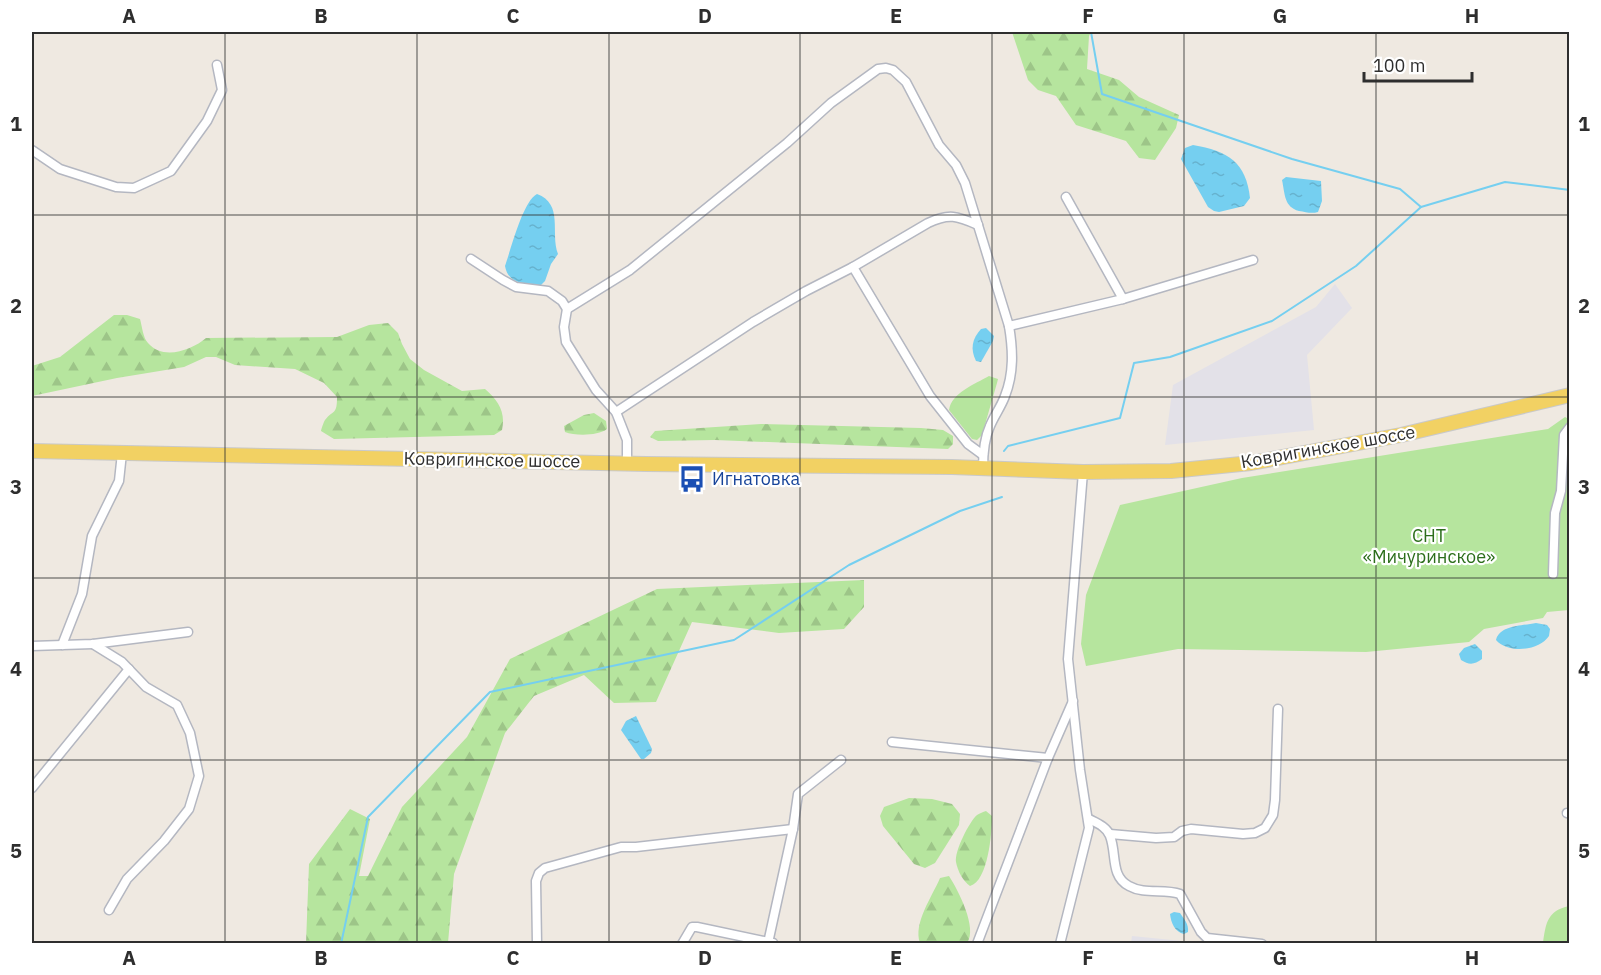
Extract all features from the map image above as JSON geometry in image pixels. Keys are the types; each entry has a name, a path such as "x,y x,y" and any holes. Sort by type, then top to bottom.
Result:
{"main road":[{"name":"Ковригинское шоссе","path":"32,451 952,467 983,461 1083,472 1171,471 1251,463 1401,435 1569,395"}],"street":[{"path":"32,150 60,169 116,187 134,188 171,171 207,121 222,90 217,65"},
{"path":"567,309 630,270 787,143 831,103 878,69 893,70 906,82 939,145 956,165 965,183 1009,326 1012,346 1009,382 1005,398 989,427 983,461"},
{"path":"1066,197 1123,299"},
{"path":"616,412 753,322 941,217 952,216 978,225"},
{"path":"471,259 516,287 555,294 562,301 567,309 564,327 566,342 596,390 616,412 627,440 627,463"},
{"path":"1009,326 1123,299 1253,260"},
{"path":"853,267 930,396 983,461"},
{"path":"1553,574 1555,513 1561,491 1564,435 1569,427"},
{"path":"62,645 82,594 92,536 119,481 122,453"},
{"path":"1060,944 1086,844 1089,819 1080,770 1068,659 1083,472"},
{"path":"32,646 93,644 188,632"},
{"path":"93,644 122,662 146,687 177,705 190,734 199,776 189,809 164,841 127,879 109,910"},
{"path":"32,788 129,669"},
{"path":"977,944 1048,758 1073,700"},
{"path":"1110,834 1156,838 1174,837 1182,831 1191,829 1243,834 1255,833 1264,828 1273,815 1275,800 1278,709"},
{"path":"892,742 1048,758"},
{"path":"682,944 692,927 771,943 798,794 841,760"},
{"path":"1089,819 1101,825 1110,834 1116,872 1122,881 1136,889 1174,891 1180,894 1201,933 1208,938 1262,944"},
{"path":"537,944 536,881 539,873 545,868 621,847 793,829"}],"shaded area":[{"path":"1335,284 1352,308 1307,355 1314,430 1165,445 1173,385 1316,307"},
{"path":"1132,936 1202,943 1131,943"}],"green space":[{"path":"1012,32 1091,32 1087,69 1119,80 1139,97 1179,115 1176,128 1155,160 1139,158 1126,141 1076,125 1056,96 1038,90 1028,80"},
{"path":"114,315 127,315 140,319 146,341 161,352 185,350 206,338 337,337 369,325 388,323 398,333 410,359 424,370 462,391 485,389 490,393 502,412 502,430 494,435 334,439 321,431 325,420 336,409 337,403 337,397 324,383 295,369 235,365 216,357 206,357 184,367 32,396 32,366 60,357"},
{"path":"989,376 998,379 997,383 982,435 977,440 972,439 949,410 959,394"},
{"path":"594,413 606,421 607,429 586,435 565,432 564,426 584,415"},
{"name":"СНТ «Мичуринское»","path":"1565,417 1569,419 1569,610 1547,612 1543,618 1484,629 1469,642 1366,652 1178,649 1086,666 1081,644 1086,595 1120,505 1242,478 1548,429"},
{"path":"761,424 943,430 953,436 953,444 948,449 715,440 658,441 650,437 655,431"},
{"path":"864,580 864,607 844,629 779,633 692,622 656,702 614,703 584,675 534,696 505,733 454,874 448,943 306,943 309,864 350,809 370,819 359,876 368,876 402,807 467,737 510,659 657,589"},
{"path":"909,798 932,799 952,804 960,814 959,825 935,863 925,868 914,864 883,826 880,816 884,807"},
{"path":"986,811 992,816 988,856 981,875 970,886 959,873 956,857 970,824 977,815"},
{"path":"949,876 962,899 969,919 970,936 967,943 920,943 919,927 924,910 940,878"},
{"path":"1569,906 1569,943 1543,943 1549,919 1556,911"}],"water":[{"path":"1193,145 1225,155 1239,167 1248,186 1250,198 1244,206 1219,212 1208,207 1181,159 1185,148"},
{"path":"1286,177 1321,181 1322,201 1318,212 1299,211 1290,206 1282,180"},
{"path":"537,194 551,205 555,220 558,254 551,264 545,281 540,286 513,280 505,266 522,215"},
{"path":"986,328 994,336 993,341 981,362 976,361 973,352 974,340 981,329"},
{"path":"1536,623 1547,625 1550,629 1549,636 1531,648 1515,649 1496,640 1502,631"},
{"path":"1475,644 1482,651 1482,659 1472,664 1461,660 1459,654 1464,648"},
{"path":"636,716 652,749 644,759 641,759 621,730 626,721"},
{"path":"1180,913 1183,917 1188,932 1181,933 1174,927 1170,914"}],"waterway":[{"path":"1091,32 1102,94 1292,159 1400,189 1421,207 1505,182 1570,190"},
{"path":"1004,451 1008,446 1120,418 1134,363 1170,357 1272,321 1356,266 1421,207"},
{"path":"341,944 368,817 490,692 734,640 849,565 960,511 1002,497"}],"place":[{"name":"Игнатовка","path":"692,479"}]}
